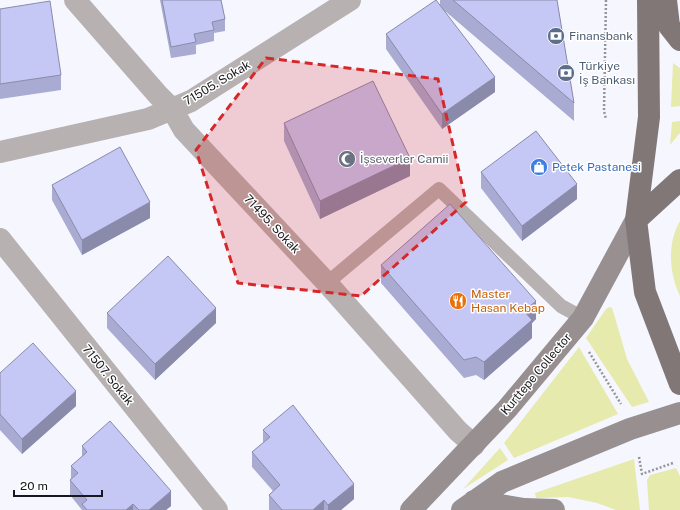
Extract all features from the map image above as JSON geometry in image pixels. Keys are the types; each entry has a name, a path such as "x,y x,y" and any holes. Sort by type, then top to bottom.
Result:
{"main road":[{"path":"648,0 649,117 636,220 644,292 680,384"},
{"path":"666,0 669,26 680,40"},
{"path":"636,220 680,180"},
{"name":"Kurttepe Collector","path":"411,510 507,410 584,318 636,220"},
{"path":"468,505 502,482 630,429 680,413"},
{"path":"468,505 554,510"}],"street":[{"name":"71495. Sokak","path":"75,0 158,96 172,109 184,130 327,283 458,431 474,445"},
{"name":"71505. Sokak","path":"0,152 148,119 172,109 190,101 350,0"},
{"name":"71507. Sokak","path":"0,240 217,510"}],"lane":[{"path":"327,283 440,189 561,306 584,318"}],"path":[{"path":"606,0 604,112 606,119"},
{"path":"586,347 625,410"},
{"path":"639,457 642,474 673,463"}],"highlighted area":[{"path":"266,58 438,79 466,202 361,296 238,283 196,150"}],"green space":[{"path":"673,63 680,68 680,106 671,107"},
{"path":"680,121 680,133 670,145 672,122"},
{"path":"680,221 680,296 676,287 672,268 671,248"},
{"path":"609,307 612,308 627,359 649,402 632,407 586,338 606,309"},
{"path":"579,347 618,414 514,458 504,443"},
{"path":"500,448 508,460 463,489"},
{"path":"634,459 640,510 616,510 597,503 568,497 536,498 535,493"},
{"path":"676,468 680,476 680,510 649,510 647,480 650,475"}],"building":[{"path":"162,0 221,0 225,19 212,22 214,30 194,34 196,42 171,47"},
{"path":"436,0 495,77 442,114 386,34"},
{"path":"453,0 557,0 574,103"},
{"path":"50,1 61,75 0,84 0,9"},
{"name":"İşseverler Camii","path":"373,81 410,158 320,201 284,123"},
{"path":"536,131 577,184 522,226 481,172"},
{"path":"120,147 150,202 82,240 52,185"},
{"name":"Master Hasan Kebap","path":"450,204 536,301 524,311 532,320 484,362 476,357 464,360 381,265"},
{"path":"168,256 216,308 155,364 107,313"},
{"path":"33,343 76,391 22,439 0,414 0,373"},
{"path":"293,405 354,484 328,505 324,500 313,510 282,510 269,495 280,485 252,452 270,437 263,430"},
{"path":"110,421 171,491 149,510 139,510 133,504 126,510 87,510 82,504 87,500 70,480 78,473 71,466 87,452 82,446"}],"place":[{"name":"Finansbank","path":"556,36"},
{"name":"Türkiye İş Bankası","path":"566,73"},
{"name":"İşseverler Camii","path":"347,159"},
{"name":"Petek Pastanesi","path":"539,167"},
{"name":"Master Hasan Kebap","path":"458,301"}]}
